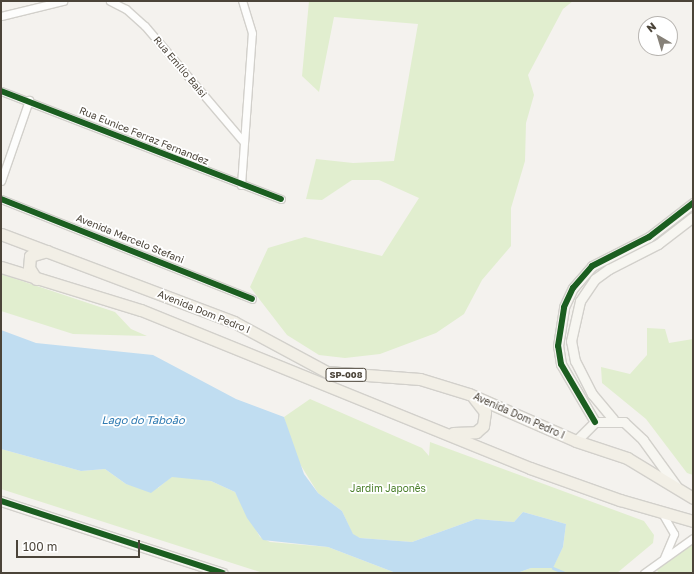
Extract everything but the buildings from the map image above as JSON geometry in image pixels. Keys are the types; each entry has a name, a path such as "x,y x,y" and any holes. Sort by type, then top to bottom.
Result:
{"main road":[{"name":"Avenida Dom Pedro I","path":"1,234 50,250 234,322 327,372 420,379 469,394 576,441 627,458 693,498"},
{"path":"36,279 29,268 30,256 50,250"},
{"name":"SP-008","path":"1,267 141,310 530,468 693,521"},
{"path":"447,433 469,434 483,426 485,412 469,394"}],"street":[{"path":"25,1 27,9"},
{"path":"1,16 63,1"},
{"name":"Rua Emílio Baisi","path":"110,1 145,26 243,141"},
{"path":"241,185 252,33 242,1"},
{"name":"Rua Eunice Ferraz Fernandez","path":"1,91 29,100 281,200"},
{"path":"1,181 29,100"},
{"name":"Avenida Marcelo Stefani","path":"1,199 252,299"},
{"path":"595,422 561,364 558,346 564,307 573,288 592,266 649,237 693,203"},
{"path":"680,491 634,429 612,419 592,394 575,361 571,341 580,301 595,279 608,269 658,244 693,217"},
{"path":"576,441 584,428 595,422 612,419"},
{"path":"1,500 223,573"},
{"path":"659,510 674,534 664,557"},
{"path":"644,573 664,557 693,538"}],"green space":[{"path":"309,1 573,1 563,9 528,75 534,95 526,123 525,161 511,208 511,246 482,280 464,314 436,333 380,354 345,358 319,355 287,335 250,287 268,248 305,237 382,256 419,198 379,180 352,180 322,200 306,199 316,159 353,163 394,161 418,24 334,17 319,92 302,76"},
{"path":"1,274 115,312 131,329 147,336 73,334 1,311"},
{"path":"647,328 665,329 669,343 693,339 693,475 687,473 646,419 602,383 601,367 630,374 647,355"},
{"name":"Jardim Japonês","path":"310,399 422,448 429,456 430,442 644,521 654,535 653,543 617,573 517,573 531,568 553,567 563,547 566,524 523,512 514,522 476,519 412,542 360,538 353,535 342,511 318,493 295,456 284,417"},
{"path":"1,449 81,471 105,469 126,484 158,488 172,476 211,481 235,492 260,537 270,542 328,547 396,573 263,573 1,489"},
{"path":"693,539 693,573 659,573 656,569"}],"water":[{"name":"Lago do Taboão","path":"1,330 36,343 153,355 236,399 284,417 304,474 318,493 342,511 353,534 360,538 412,542 476,519 514,522 523,512 566,524 563,547 553,568 531,568 517,573 396,573 328,547 263,540 247,518 235,492 211,481 172,477 151,493 126,484 105,469 81,471 1,449"}],"waterway":[{"path":"553,568 563,572"}],"cycle path":[{"path":"1,91 281,199"},
{"path":"1,199 252,299"},
{"path":"595,422 561,364 558,346 564,307 573,288 592,266 649,237 693,203"},
{"path":"1,501 223,573"}]}
